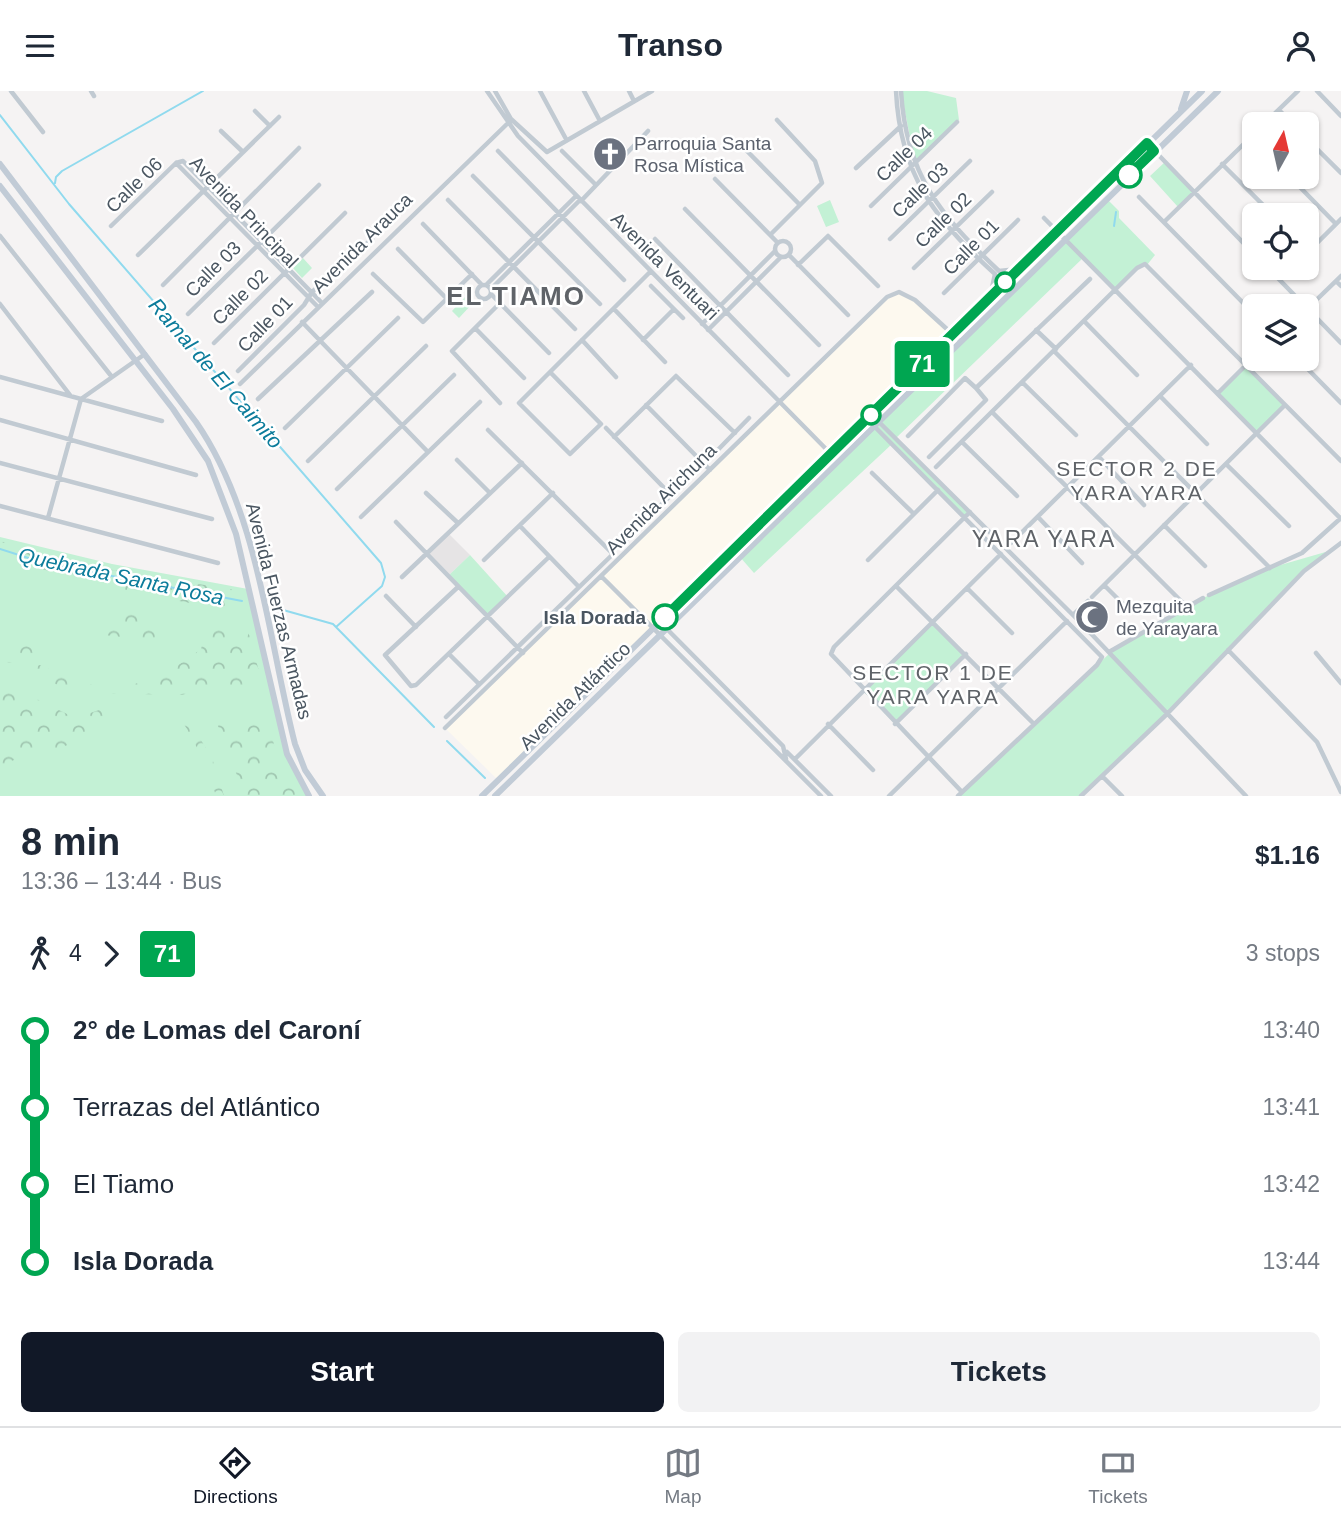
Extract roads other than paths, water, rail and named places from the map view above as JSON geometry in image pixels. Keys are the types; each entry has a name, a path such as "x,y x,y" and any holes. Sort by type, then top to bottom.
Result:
{"main road":[{"path":"1181,111 1187,91"},
{"name":"Avenida Atlántico","path":"482,796 1202,91"},
{"name":"Avenida Atlántico","path":"495,796 1065,237 1218,91"},
{"name":"Avenida Fuerzas Armadas","path":"0,164 205,435 230,484 251,552 295,744 305,769 323,796"},
{"name":"Avenida Fuerzas Armadas","path":"0,186 190,432 219,485 236,534 285,747 294,772 309,796"}],"street":[{"path":"11,91 43,132"},
{"name":"Avenida Ventuari","path":"487,91 507,124 831,454"},
{"path":"495,91 511,119 545,151 652,91"},
{"path":"540,91 566,140"},
{"path":"584,91 600,121"},
{"path":"628,91 634,101"},
{"path":"896,91 912,165 930,201 953,231 997,272 1018,269"},
{"path":"856,168 902,126 901,91"},
{"path":"1279,110 1298,91"},
{"path":"1317,91 1341,116"},
{"path":"255,111 270,126"},
{"path":"138,255 279,117"},
{"path":"770,235 822,183 816,161 777,120"},
{"name":"Calle 04","path":"871,206 957,122"},
{"name":"Avenida Arauca","path":"240,384 507,124"},
{"path":"221,131 243,152"},
{"path":"488,288 561,215 597,185 649,131"},
{"path":"1147,143 1242,242"},
{"path":"1164,222 1242,147"},
{"path":"163,285 299,148"},
{"path":"746,150 800,205"},
{"path":"498,151 624,280"},
{"path":"562,151 597,185"},
{"path":"1320,152 1341,173"},
{"name":"Avenida Principal","path":"176,163 183,161 205,188 320,305"},
{"name":"Calle 03","path":"890,239 970,161"},
{"name":"Calle 06","path":"111,226 176,163"},
{"path":"1222,165 1261,203"},
{"path":"473,176 600,304"},
{"path":"715,179 778,243"},
{"name":"Calle 03","path":"188,314 319,185"},
{"path":"1302,189 1336,224"},
{"name":"Calle 02","path":"914,268 992,192"},
{"path":"1139,197 1242,302"},
{"path":"448,200 575,329"},
{"path":"685,209 818,345"},
{"name":"Calle 02","path":"214,343 345,213"},
{"path":"1044,218 1341,519 1307,549 1206,597 1109,652"},
{"path":"1319,240 1341,219"},
{"name":"Calle 01","path":"944,293 1018,220"},
{"path":"422,224 488,288 549,353"},
{"path":"0,236 112,377"},
{"path":"799,265 828,236 878,286"},
{"path":"655,239 788,375"},
{"name":"Calle 01","path":"238,371 304,305 310,294 372,240"},
{"path":"778,243 786,241 790,244 789,255"},
{"path":"702,324 775,251 778,243"},
{"path":"398,249 447,299"},
{"path":"775,251 780,257"},
{"path":"708,330 780,257 789,255"},
{"path":"789,255 848,314"},
{"path":"936,467 1140,266 1149,266 1242,361"},
{"path":"550,372 601,424 570,454 519,403 550,372 582,340 614,309 651,271"},
{"path":"990,297 997,272"},
{"path":"373,274 423,322 472,274"},
{"path":"1319,297 1341,276"},
{"path":"976,388 1090,279"},
{"path":"1280,280 1294,294"},
{"path":"1336,281 1341,286"},
{"path":"651,286 683,318"},
{"path":"258,399 372,292"},
{"name":"Avenida Arichuna","path":"445,728 780,403 881,301 899,292 915,300 953,334"},
{"path":"500,303 452,351 500,403"},
{"path":"0,304 71,396"},
{"path":"614,309 664,362"},
{"path":"643,340 674,309"},
{"path":"285,428 398,318"},
{"path":"1319,320 1341,343"},
{"path":"1084,321 1137,375"},
{"path":"302,322 428,452"},
{"path":"475,328 524,378"},
{"path":"1036,330 1270,568"},
{"path":"953,334 960,341"},
{"path":"582,340 616,377"},
{"path":"309,461 426,346"},
{"path":"48,518 81,399 145,354"},
{"path":"1011,543 1191,365"},
{"path":"1218,393 1242,369"},
{"path":"1252,371 1341,461"},
{"path":"1310,371 1341,403"},
{"path":"337,489 454,375"},
{"path":"614,437 676,376 735,433"},
{"path":"0,377 162,421"},
{"path":"908,436 965,378 976,388 986,400 929,457"},
{"path":"1022,382 1076,436"},
{"path":"1160,396 1207,444"},
{"path":"361,517 481,402"},
{"path":"646,405 710,470"},
{"path":"1073,615 1285,405"},
{"path":"992,412 1187,607"},
{"path":"709,459 749,418"},
{"path":"0,420 196,475"},
{"path":"876,423 964,517 1099,652 1101,660 960,794 834,660 831,652 964,517 970,512"},
{"path":"876,423 1073,615 1246,796"},
{"path":"606,428 671,495"},
{"path":"446,717 612,554 488,430"},
{"path":"962,442 1017,496"},
{"path":"1099,457 1144,505"},
{"path":"457,460 490,493"},
{"path":"0,463 212,519"},
{"path":"402,577 522,463"},
{"path":"1226,464 1289,526"},
{"path":"626,540 698,468"},
{"path":"872,473 914,514"},
{"path":"868,560 938,490"},
{"path":"426,493 458,523"},
{"path":"484,561 553,493"},
{"path":"0,506 218,563"},
{"path":"1038,517 1082,563"},
{"path":"396,522 523,653"},
{"path":"1164,525 1205,566"},
{"path":"520,526 579,587"},
{"path":"1081,796 1167,714 1304,571 1341,543"},
{"path":"795,759 1001,554"},
{"path":"458,587 385,655 411,686 416,685 549,557"},
{"path":"602,577 664,631 783,746 786,760"},
{"path":"1104,585 1128,609"},
{"path":"896,586 933,620 1033,723"},
{"path":"967,588 1012,633"},
{"path":"386,596 416,627"},
{"path":"889,796 1067,621"},
{"path":"664,631 821,796"},
{"path":"1228,650 1317,742 1341,792"},
{"path":"1316,653 1341,683"},
{"path":"449,654 479,684"},
{"path":"895,724 966,654"},
{"path":"750,724 755,719"},
{"path":"828,724 873,771"},
{"path":"787,752 831,796"},
{"path":"1102,776 1122,796"}],"waterway":[{"path":"55,183 56,177 62,171 203,91"},
{"name":"Ramal de El Caimito","path":"0,115 69,204 381,563 385,577 382,586 336,627"},
{"path":"1114,226 1116,212"},
{"name":"Quebrada Santa Rosa","path":"0,549 44,563 242,601"},
{"name":"Quebrada Santa Rosa","path":"276,608 333,624 434,727"},
{"name":"Quebrada Santa Rosa","path":"447,741 485,778"}],"place":[{"name":"Parroquia Santa Rosa Mística","path":"610,154"},
{"name":"Isla Dorada","path":"665,617"},
{"name":"Mezquita de Yarayara","path":"1092,617"}],"district":[{"name":"EL TIAMO","path":"516,296"},
{"name":"SECTOR 2 DE YARA YARA","path":"1137,480"},
{"name":"YARA YARA","path":"1044,539"},
{"name":"SECTOR 1 DE YARA YARA","path":"933,684"}]}
